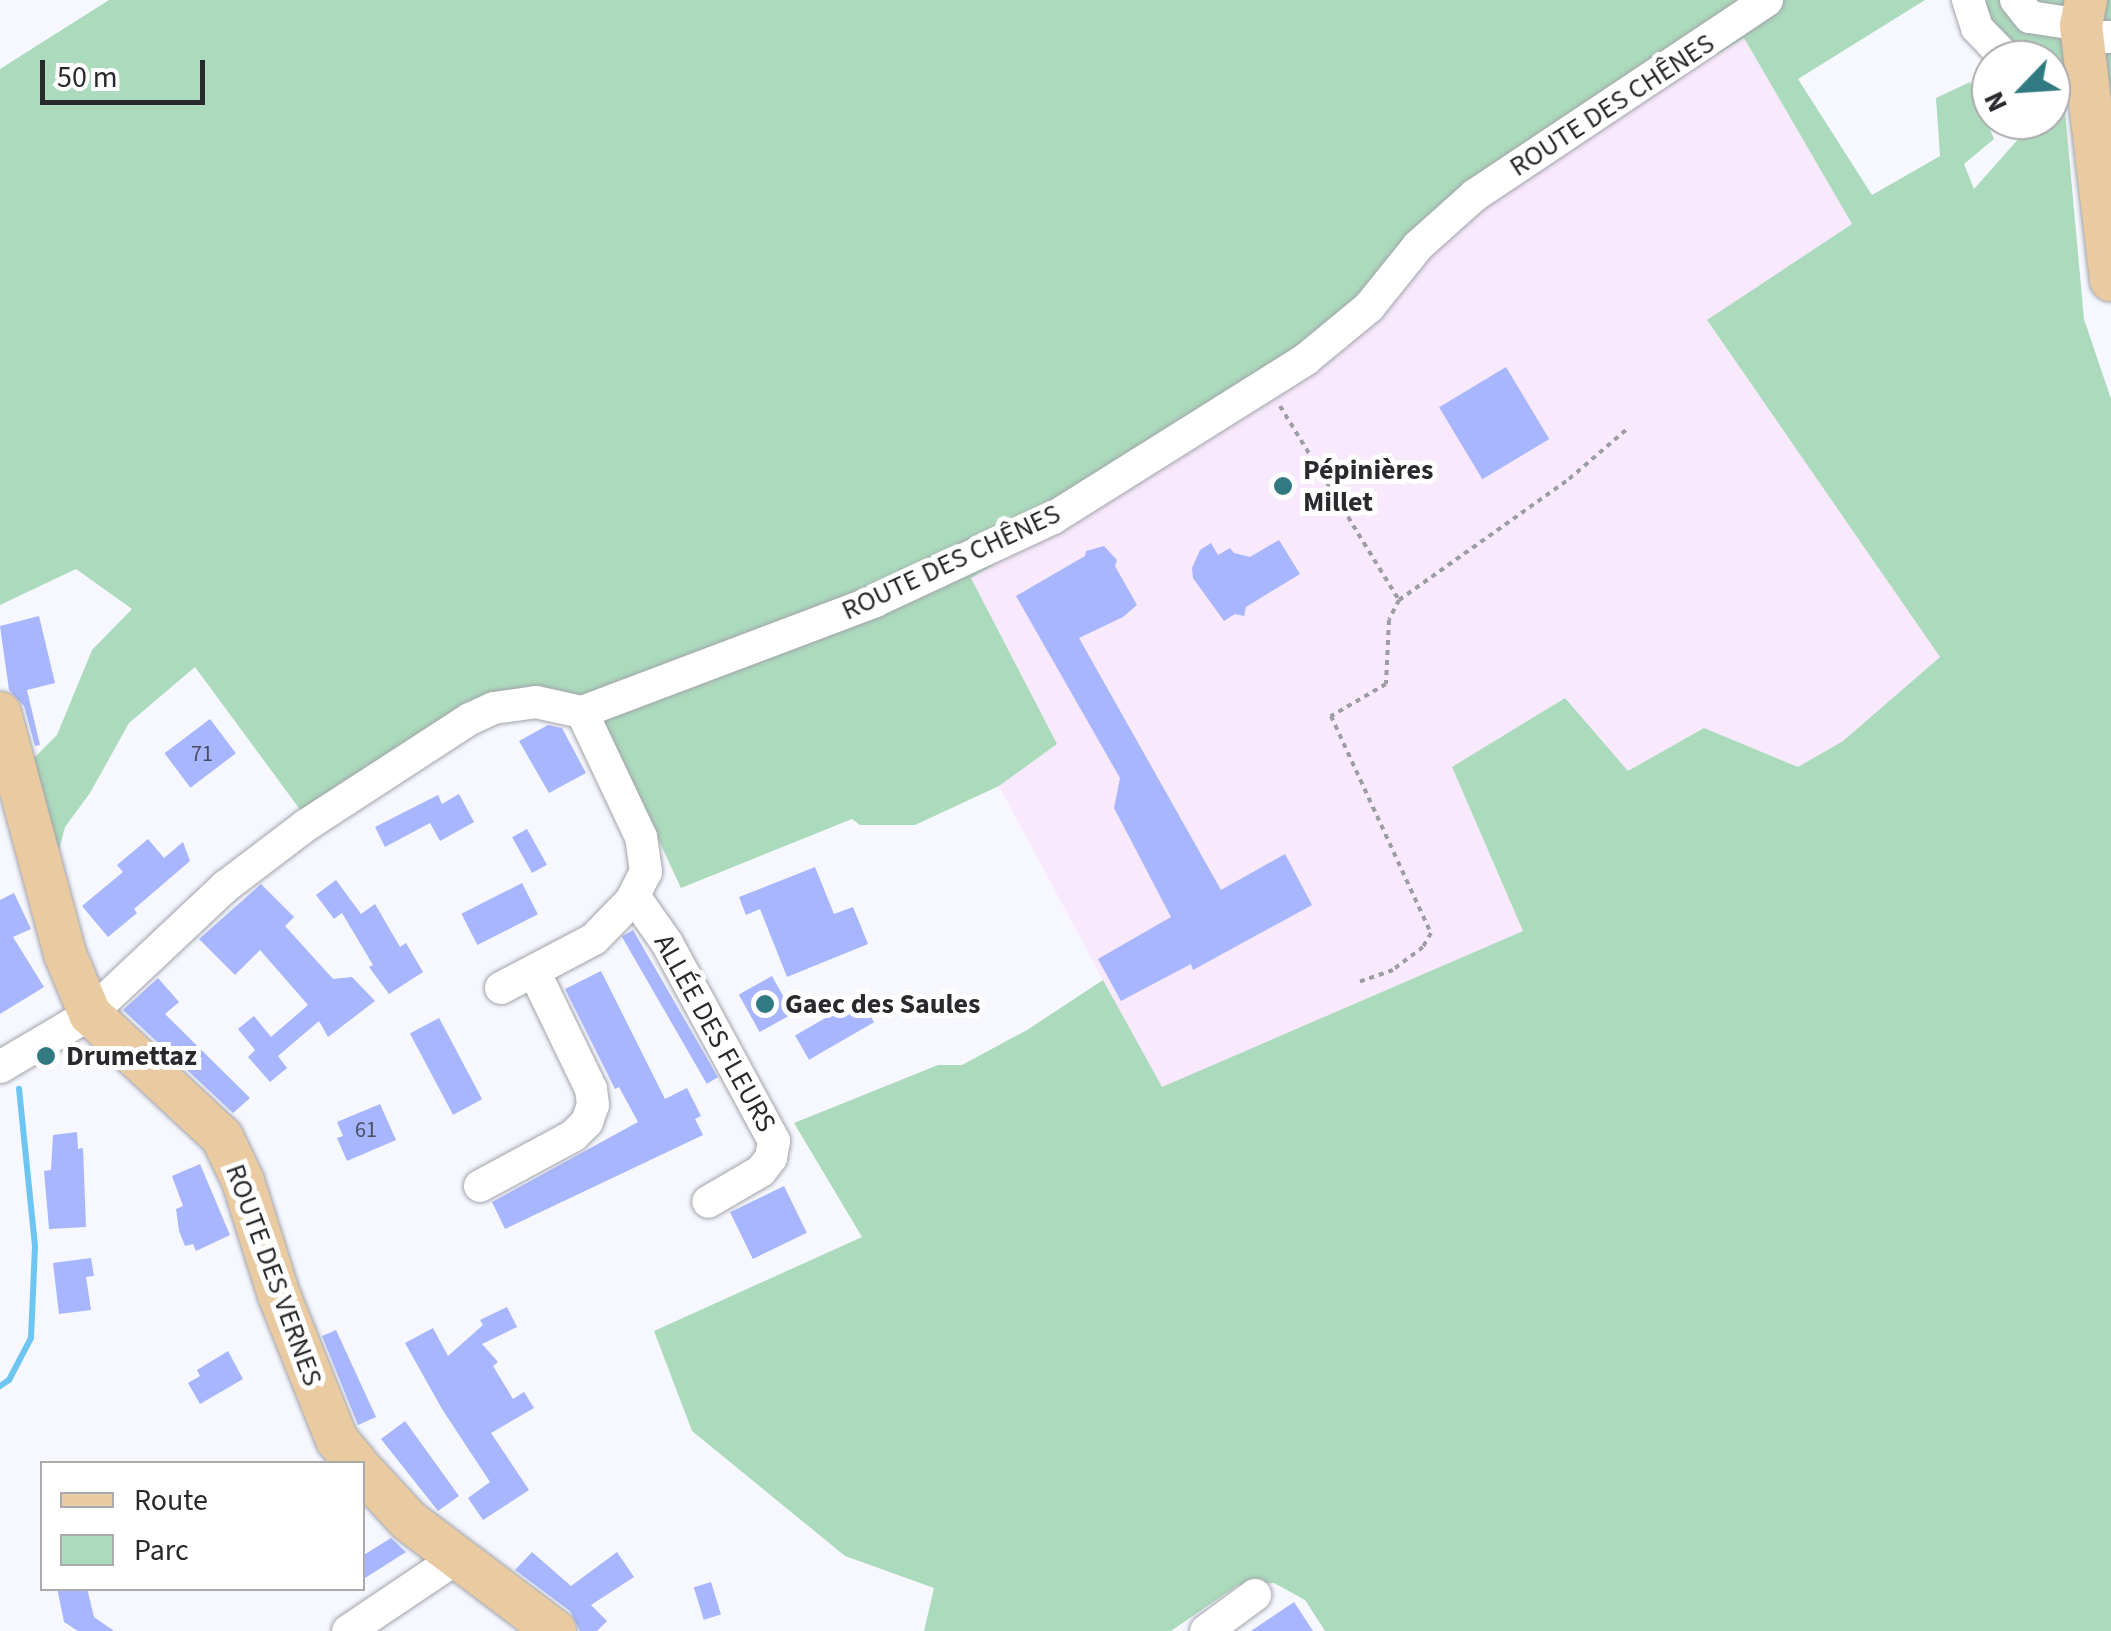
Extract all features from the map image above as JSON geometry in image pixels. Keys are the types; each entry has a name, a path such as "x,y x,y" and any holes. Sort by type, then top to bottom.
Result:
{"main road":[{"path":"2090,12 2108,262"},
{"path":"2108,262 2111,158"},
{"path":"0,713 12,803 90,1014"},
{"name":"ROUTE DES VERNES","path":"90,1014 222,1137 242,1181 279,1296 337,1440 354,1461"},
{"path":"365,1473 409,1522 555,1631"}],"street":[{"name":"ROUTE DES CHÊNES","path":"582,712 875,601 1053,518 1268,385 1369,308 1418,246 1475,195 1768,0"},
{"path":"1968,0 1977,28 1988,40"},
{"path":"2016,0 2030,17 2090,12"},
{"path":"0,1066 90,1014 226,886 306,826 470,719 494,708 536,702 582,712 642,837 646,872 634,896 594,939 501,988"},
{"name":"ALLÉE DES FLEURS","path":"634,896 675,958 774,1141 771,1158 762,1171 708,1202"},
{"path":"480,1186 573,1136 588,1122 591,1088 534,972"},
{"path":"348,1631 455,1559"},
{"path":"1206,1631 1255,1595"}],"path":[{"path":"1268,385 1399,600"},
{"path":"1358,982 1393,970 1424,947 1431,933 1332,716 1386,684 1389,620 1399,600 1569,479 1626,430"}],"shaded area":[{"path":"1744,38 1852,224 1707,321 1941,657 1843,741 1798,767 1704,728 1628,772 1564,698 1452,767 1523,931 1161,1088 999,786 1057,744 971,578 1243,418 1371,322 1448,228 1588,133"}],"green space":[{"path":"109,0 1925,0 1798,79 1872,195 1940,156 1936,98 1970,82 1971,140 1993,140 1964,164 1974,189 2017,140 2068,140 2084,319 2111,399 2111,1631 1325,1631 1305,1600 1274,1583 1238,1585 1171,1631 924,1631 934,1588 845,1556 692,1431 654,1331 862,1237 794,1123 938,1065 962,1065 1027,1030 1103,980 1162,1087 1523,931 1452,767 1565,698 1628,771 1704,728 1798,767 1843,741 1940,657 1707,320 1852,224 1744,38 1588,133 1448,228 1371,322 1243,418 971,578 1057,744 999,786 915,825 860,825 852,819 681,888 610,736 502,694 304,815 195,667 129,723 90,793 65,827 56,862 25,767 57,735 92,650 132,609 76,569 0,605 0,69"},
{"path":"1978,0 2111,0 2111,96 2071,90 2071,40 2003,40"}],"building":[{"path":"1506,367 1549,439 1482,479 1439,407"},
{"path":"1279,540 1300,574 1246,607 1244,616 1235,614 1224,621 1193,578 1192,568 1200,550 1211,543 1218,555 1230,548 1250,557"},
{"path":"1104,546 1117,560 1115,566 1137,605 1123,617 1079,638 1221,890 1285,854 1312,905 1193,970 1191,964 1121,1001 1098,959 1171,917 1114,808 1120,778 1016,596 1085,556 1086,551"},
{"path":"39,616 55,683 27,690 40,745 35,746 24,706 9,690 0,626"},
{"path":"210,719 236,753 190,788 164,753"},
{"path":"548,725 562,728 586,773 549,793 519,741"},
{"path":"459,794 474,822 440,841 430,823 385,847 375,827 438,795 442,804"},
{"path":"527,829 547,865 532,873 512,837"},
{"path":"148,839 164,858 183,842 190,861 108,937 82,906 123,872 117,865"},
{"path":"815,867 834,914 853,907 868,944 787,977 760,909 746,915 739,897"},
{"path":"336,880 361,914 375,904 400,947 406,943 423,972 389,994 369,967 373,965 342,913 334,919 316,895"},
{"path":"522,883 538,914 477,945 461,914"},
{"path":"261,884 294,917 285,926 333,979 352,977 375,1001 328,1037 319,1021 278,1056 287,1068 270,1082 248,1057 255,1050 238,1029 254,1016 271,1037 308,1005 260,950 235,975 199,939"},
{"path":"14,893 31,929 13,937 44,987 0,1014 0,900"},
{"path":"633,930 718,1077 707,1084 622,936"},
{"path":"601,971 665,1099 687,1088 701,1116 695,1119 703,1135 505,1229 492,1202 638,1122 619,1087 615,1089 565,989"},
{"name":"Gaec des Saules","path":"772,976 793,1014 760,1032 739,994"},
{"path":"158,978 179,1002 165,1014 250,1098 233,1113 123,1010"},
{"path":"860,998 874,1022 809,1060 795,1036"},
{"path":"439,1018 482,1099 453,1115 410,1033"},
{"path":"380,1104 396,1140 347,1161 337,1138 343,1136 337,1122"},
{"path":"77,1132 78,1149 83,1148 86,1227 49,1229 44,1171 51,1170 53,1135"},
{"path":"200,1164 230,1235 196,1251 193,1244 185,1246 179,1231 176,1209 183,1206 172,1176"},
{"path":"784,1186 807,1233 753,1259 730,1212"},
{"path":"91,1258 94,1276 86,1277 91,1310 59,1314 53,1263"},
{"path":"507,1307 517,1327 482,1344 498,1362 493,1366 513,1399 524,1392 534,1408 491,1433 529,1490 483,1520 468,1498 490,1482 405,1343 433,1328 448,1356 483,1325 480,1320"},
{"path":"336,1330 376,1417 358,1425 322,1336"},
{"path":"228,1351 243,1379 200,1404 188,1383 200,1376 197,1370"},
{"path":"405,1421 459,1496 438,1511 381,1439"},
{"path":"391,1538 406,1552 365,1578 365,1554"},
{"path":"532,1552 571,1586 617,1552 634,1577 591,1605 607,1621 597,1631 580,1631 570,1611 515,1570"},
{"path":"711,1582 721,1615 704,1620 694,1587"},
{"path":"58,1591 88,1591 94,1617 114,1631 78,1631 64,1622"},
{"path":"1294,1602 1313,1631 1251,1631"}],"waterway":[{"path":"0,1386 9,1380 31,1338 35,1246 19,1089"}],"place":[{"name":"Pépinières Millet","path":"1283,486"},
{"name":"Gaec des Saules","path":"765,1004"},
{"name":"Drumettaz","path":"46,1056"}]}
